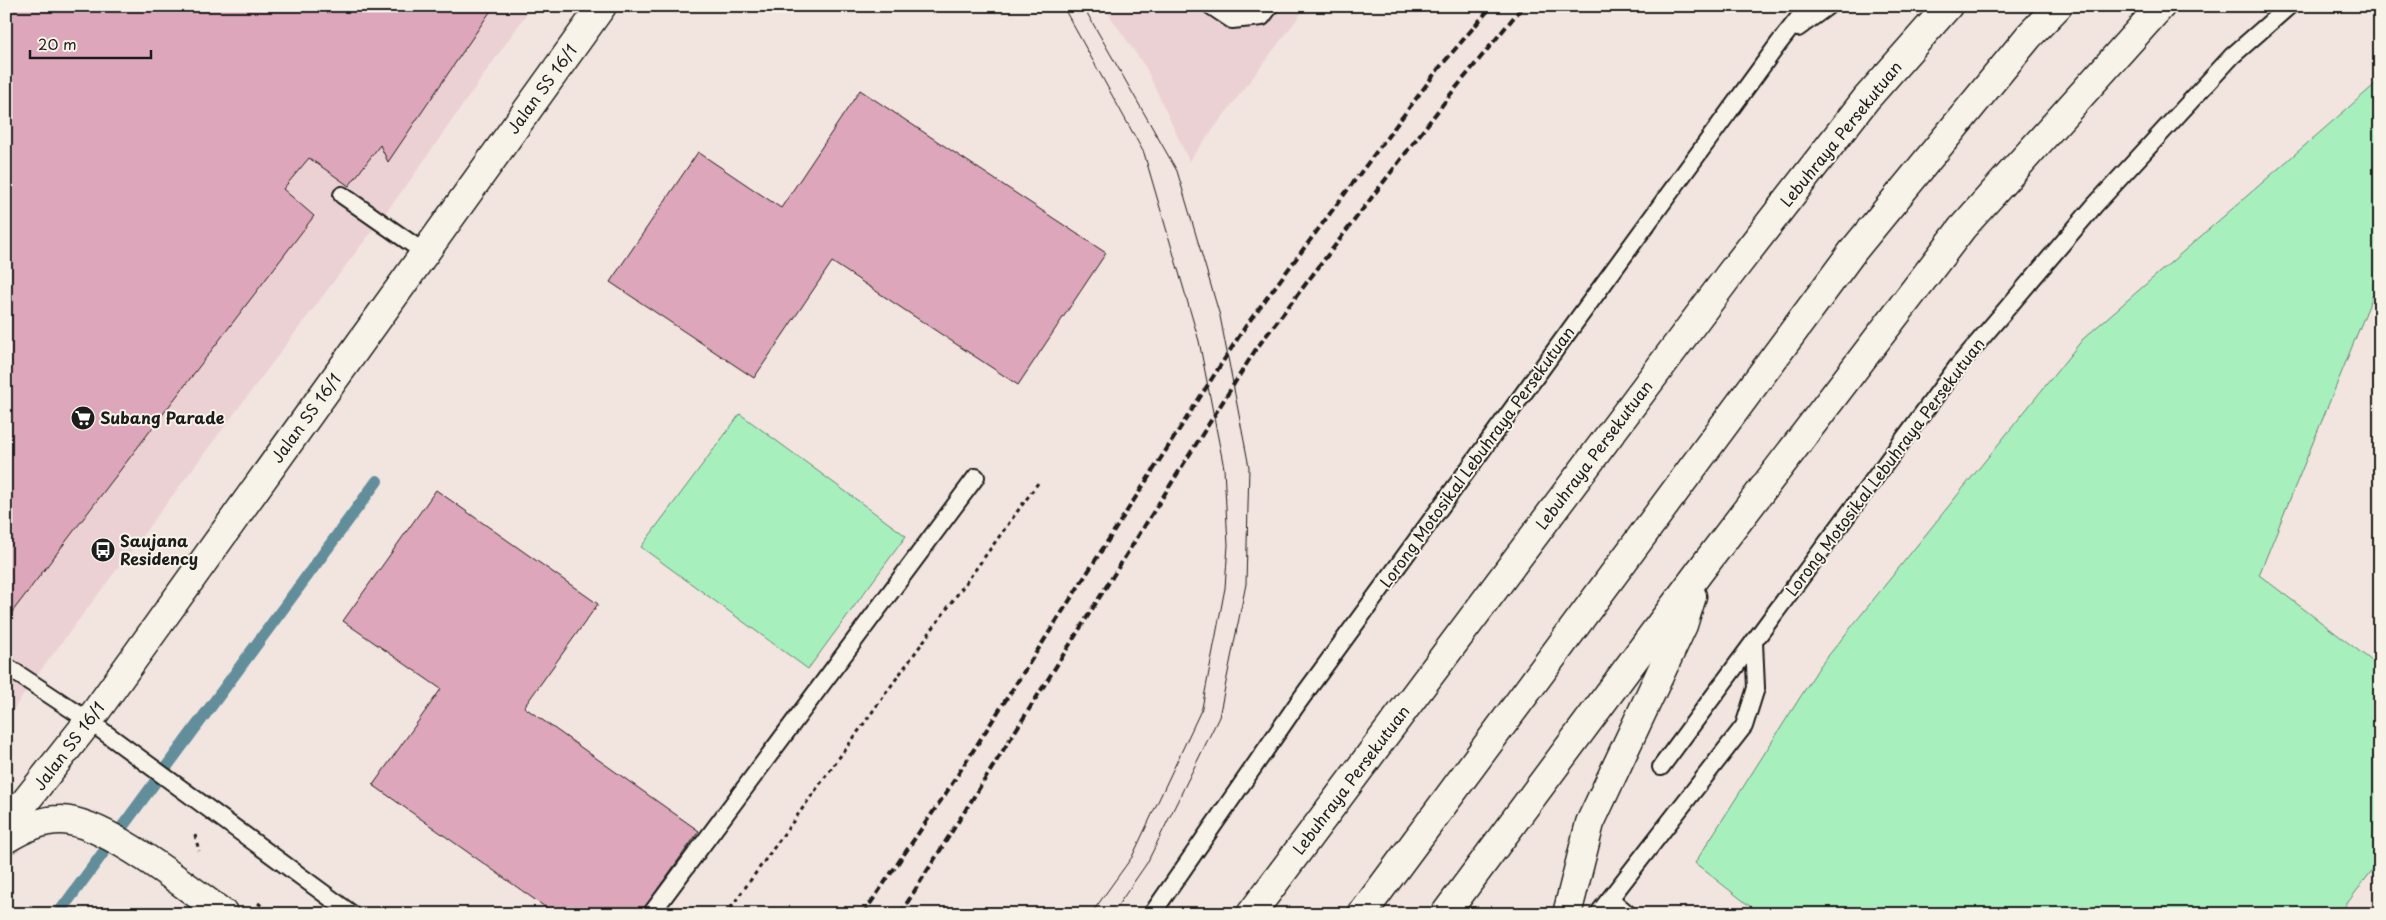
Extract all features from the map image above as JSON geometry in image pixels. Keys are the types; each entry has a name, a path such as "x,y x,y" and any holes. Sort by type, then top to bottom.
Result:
{"main road":[{"name":"Jalan SS 16/1","path":"6,826 89,721 602,6"},
{"name":"Lebuhraya Persekutuan","path":"1251,914 1730,274 1866,99 1948,6"},
{"path":"1362,914 1853,251 2016,52 2058,6"},
{"path":"1444,914 1700,571 1962,228 2161,6"},
{"path":"1567,914 1590,823 1683,625 1700,571"},
{"path":"6,839 45,821 78,822 98,830 153,863 224,914"}],"lane":[{"path":"1212,6 1232,20 1262,17 1270,6"},
{"name":"Lorong Motosikal Lebuhraya Persekutuan","path":"1152,914 1300,700 1779,43 1808,6"},
{"path":"1779,43 1828,6"},
{"name":"Lorong Motosikal Lebuhraya Persekutuan","path":"1661,767 1957,367 2095,205 2232,56 2289,6"},
{"path":"342,195 425,253"},
{"path":"652,914 976,477"},
{"path":"1598,914 1744,726 1756,688 1754,642"},
{"path":"6,666 89,721 352,914"},
{"path":"1610,899 1628,914"}],"path":[{"path":"726,914 1038,483"},
{"path":"182,790 200,854"},
{"path":"256,902 272,914"}],"shaded area":[{"name":"Subang Parade","path":"6,6 532,6 411,179 38,674 6,720"},
{"path":"1103,6 1307,6 1189,161 1146,68"}],"green space":[{"path":"2380,80 2380,278 2259,575 2380,667 2380,860 2339,914 1760,914 1695,863 1820,666 2083,339"},
{"path":"740,414 906,536 808,669 641,547"}],"building":[{"name":"Subang Parade","path":"6,6 494,6 388,162 380,145 349,186 309,158 283,189 314,216 6,620"},
{"path":"860,90 1106,253 1018,385 832,262 754,378 610,282 698,152 781,208"},
{"path":"436,490 598,604 524,707 699,831 640,914 555,914 373,785 441,689 343,621"}],"waterway":[{"path":"58,914 377,481"}],"tram line":[{"path":"1060,6 1066,12 1144,153 1199,341 1224,468 1228,545 1225,588 1202,708 1132,857 1091,914"},
{"path":"1083,6 1177,171 1220,316 1249,467 1246,584 1219,717 1147,863 1112,914"}],"railway":[{"path":"863,914 946,793 1245,327 1439,68 1492,6"},
{"path":"900,914 1256,349 1450,95 1523,6"}],"place":[{"name":"Subang Parade","path":"83,418"},
{"name":"Saujana Residency","path":"103,550"}]}
